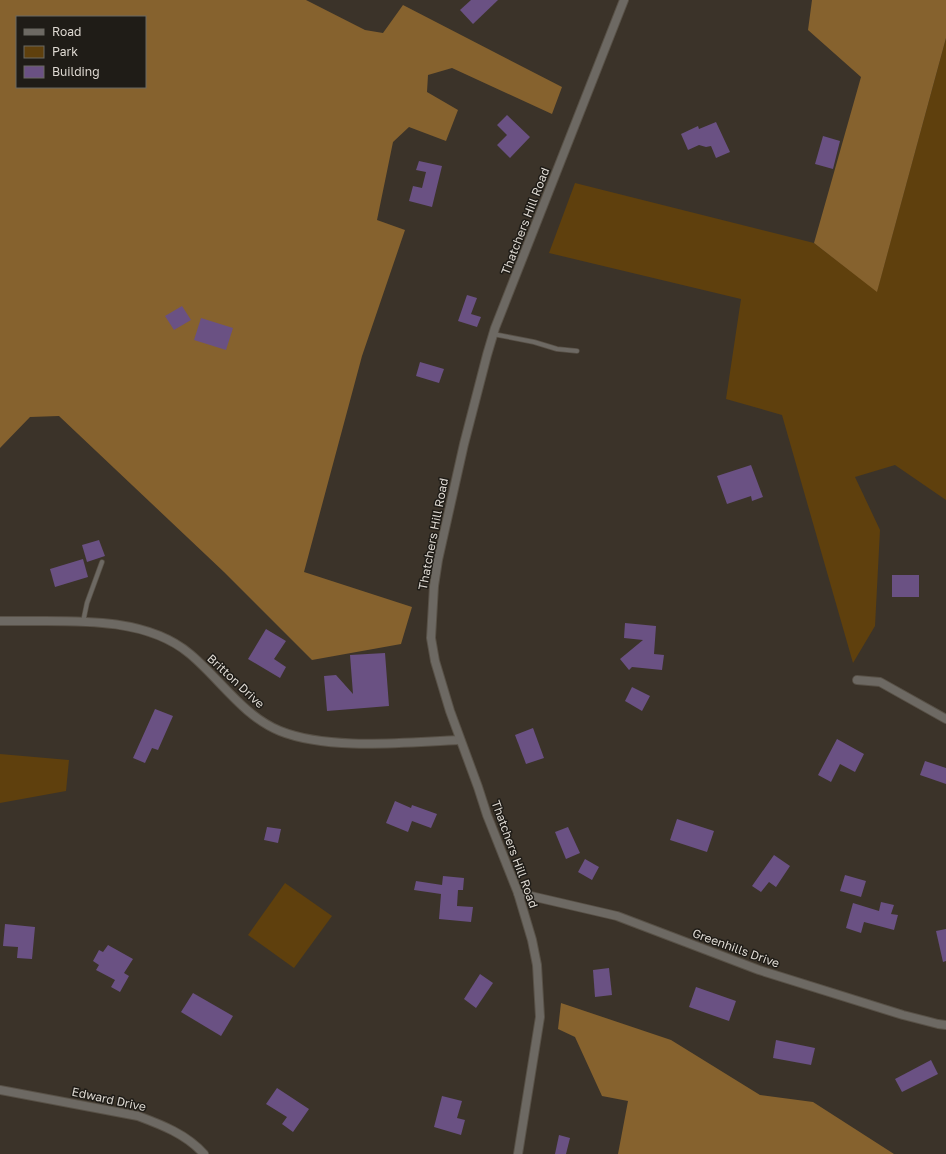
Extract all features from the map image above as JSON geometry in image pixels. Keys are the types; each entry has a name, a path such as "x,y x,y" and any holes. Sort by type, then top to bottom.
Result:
{"street":[{"name":"Thatchers Hill Road","path":"518,1154 540,1017 537,965 532,940 518,893 487,815 460,740 435,662 431,638 434,586 438,560 464,444 493,334 624,0"},
{"name":"Britton Drive","path":"0,621 83,622 118,625 139,629 157,635 190,654 262,722 279,731 297,736 338,742 380,743 460,740"},
{"path":"857,680 880,682 946,719"},
{"name":"Greenhills Drive","path":"518,893 617,916 759,970 903,1015 938,1024 946,1024"},
{"name":"Edward Drive","path":"0,1090 138,1116 158,1123 176,1132 194,1144 204,1154"}],"lane":[{"path":"493,334 534,342 556,349 577,351"},
{"path":"83,622 87,603 102,562"}],"green space":[{"path":"946,38 946,500 895,465 855,477 880,530 875,626 853,663 782,415 726,399 741,299 549,253 575,183 814,243 877,291"},
{"path":"0,754 69,760 66,791 0,803"},
{"path":"285,883 332,916 294,968 248,935"}],"shaded area":[{"path":"0,0 306,0 365,30 383,33 403,5 562,87 552,114 452,68 428,75 427,92 458,110 446,141 409,127 393,142 377,220 405,230 362,356 304,572 412,607 401,644 312,660 224,572 59,416 30,417 0,448"},
{"path":"812,0 946,0 946,38 877,292 814,243 861,77 808,30"},
{"path":"561,1003 671,1040 760,1095 813,1102 894,1154 618,1154 628,1101 602,1096 575,1037 558,1029"}],"building":[{"path":"471,0 498,0 473,24 460,10"},
{"path":"507,115 530,137 510,158 497,145 507,135 497,125"},
{"path":"716,122 730,152 716,158 711,146 706,147 699,145 688,150 681,134 698,126 699,129"},
{"path":"823,136 840,141 833,169 815,164"},
{"path":"419,161 442,166 432,207 409,201 413,186 422,188 426,172 416,170"},
{"path":"467,295 477,298 471,314 481,317 477,327 458,321"},
{"path":"182,306 191,320 174,330 165,316"},
{"path":"201,318 233,328 226,350 194,340"},
{"path":"420,362 444,369 439,383 416,376"},
{"path":"751,465 763,497 752,501 751,496 727,504 717,476"},
{"path":"99,540 105,556 87,562 82,545"},
{"path":"83,559 88,577 55,587 50,569"},
{"path":"892,575 919,575 919,597 892,597"},
{"path":"625,623 656,626 654,654 664,655 662,670 632,667 629,670 620,659 643,640 624,638"},
{"path":"266,629 286,641 274,659 286,667 280,678 248,659"},
{"path":"385,653 389,706 327,711 324,676 336,675 353,694 350,655"},
{"path":"632,687 650,696 642,711 625,701"},
{"path":"155,709 173,716 158,750 152,748 145,763 133,758"},
{"path":"533,728 544,758 526,764 515,735"},
{"path":"837,739 864,754 855,772 840,764 831,782 818,775"},
{"path":"925,761 946,768 946,784 920,775"},
{"path":"395,801 411,808 412,805 437,814 431,828 412,821 408,832 386,823"},
{"path":"677,819 714,831 707,852 670,840"},
{"path":"267,827 281,829 278,843 264,840"},
{"path":"568,827 580,853 566,859 555,832"},
{"path":"774,855 790,866 776,887 769,882 761,892 752,886"},
{"path":"585,859 599,867 592,880 578,872"},
{"path":"845,875 866,881 861,897 840,891"},
{"path":"443,876 464,878 463,890 458,890 457,906 473,907 471,922 439,919 441,894 414,890 416,881 442,885"},
{"path":"881,902 894,905 891,914 898,915 894,930 864,922 861,933 846,928 853,903 879,911"},
{"path":"5,924 35,927 32,959 17,958 18,947 3,946"},
{"path":"946,929 946,961 943,962 936,931"},
{"path":"108,945 133,959 124,973 129,976 120,992 111,987 115,980 96,970 99,965 93,961 99,950 103,952"},
{"path":"609,968 612,995 595,997 593,970"},
{"path":"480,974 493,983 476,1008 464,999"},
{"path":"696,987 736,1001 729,1021 689,1007"},
{"path":"193,993 233,1016 221,1036 181,1012"},
{"path":"776,1040 815,1048 811,1065 773,1058"},
{"path":"931,1060 938,1074 902,1092 895,1079"},
{"path":"277,1088 309,1109 293,1132 282,1124 287,1117 266,1104"},
{"path":"442,1096 462,1101 457,1118 465,1120 461,1135 434,1127"},
{"path":"559,1135 570,1138 566,1154 555,1154"}]}
